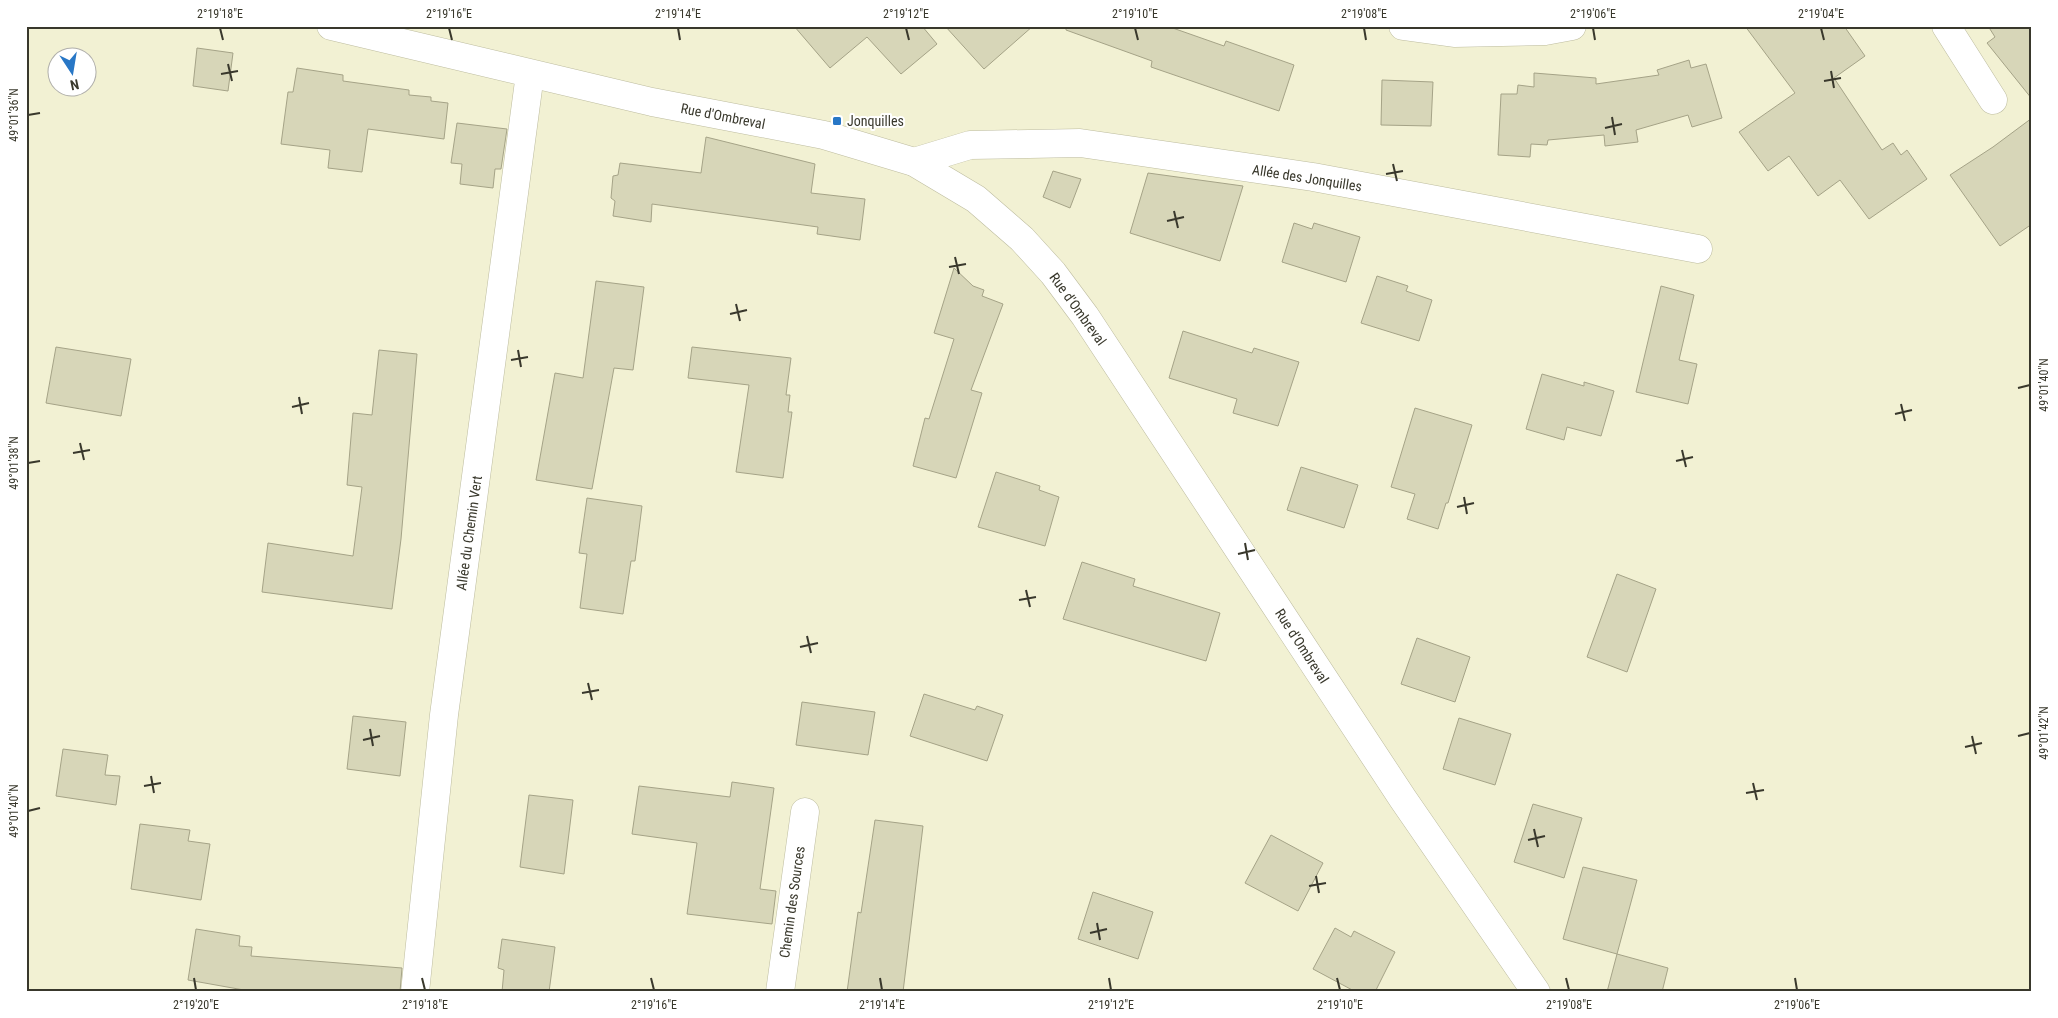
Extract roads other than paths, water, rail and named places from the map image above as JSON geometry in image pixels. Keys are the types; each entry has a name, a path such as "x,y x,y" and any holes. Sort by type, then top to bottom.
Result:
{"street":[{"name":"Rue d'Ombreval","path":"331,26 652,102 824,135 914,162 976,200 1022,239 1053,273 1085,316 1403,799 1536,992"},
{"path":"1403,26 1454,33 1545,32 1572,26"},
{"path":"1946,26 1994,100"},
{"name":"Allée du Chemin Vert","path":"415,992 444,715 530,74"},
{"name":"Allée des Jonquilles","path":"914,162 970,145 1080,143 1312,177 1698,249"},
{"name":"Chemin des Sources","path":"780,992 805,812"}],"place":[{"name":"Jonquilles","path":"837,121"}]}
